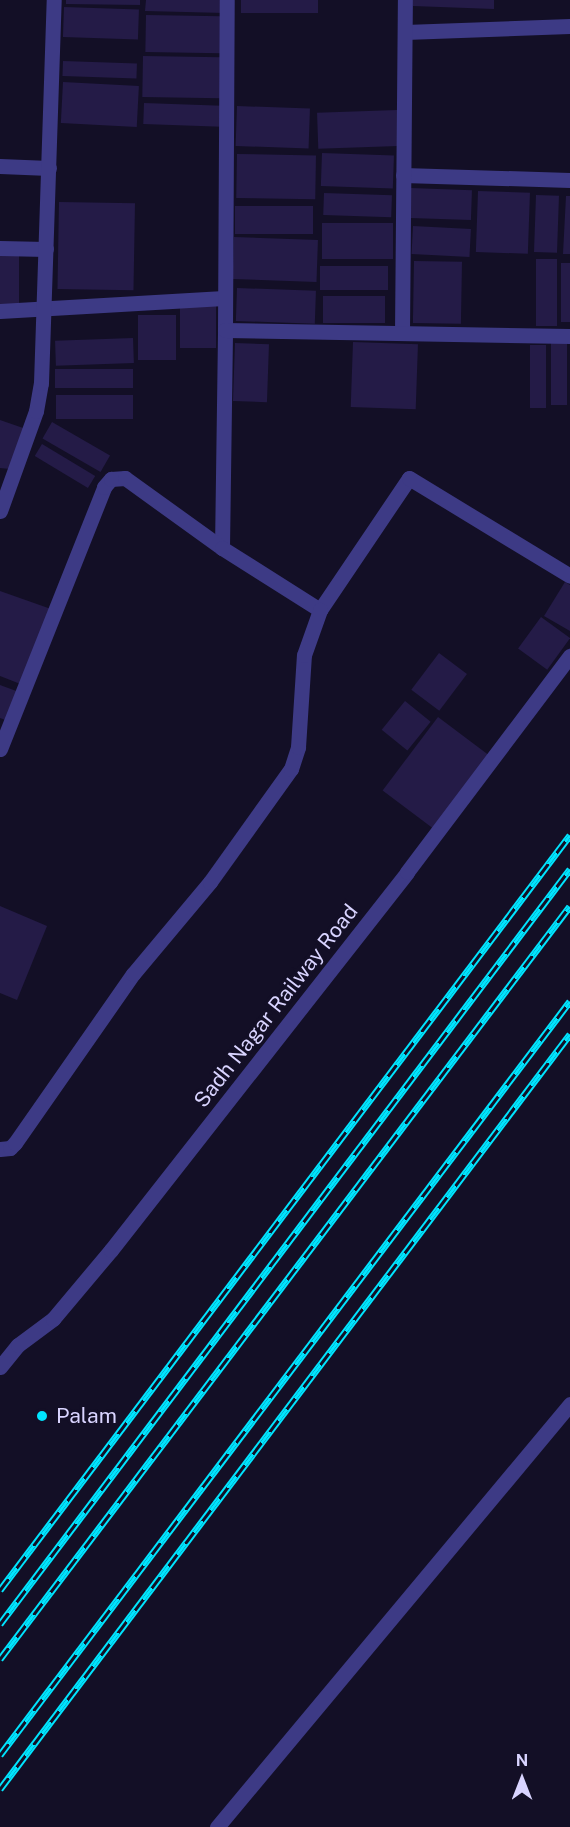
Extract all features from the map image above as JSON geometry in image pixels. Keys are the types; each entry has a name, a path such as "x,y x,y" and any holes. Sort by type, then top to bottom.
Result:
{"street":[{"path":"0,511 7,479 36,411 46,311 54,0"},
{"path":"222,548 228,0"},
{"path":"402,332 405,0"},
{"path":"405,32 570,26"},
{"path":"0,166 49,168"},
{"path":"404,175 570,180"},
{"path":"0,248 46,249"},
{"path":"0,311 46,311 224,298"},
{"path":"225,330 570,336"},
{"path":"0,750 104,487 111,479 125,478 222,548 320,610"},
{"path":"0,1149 10,1148 15,1143 133,974 210,882 291,770 298,747 304,655 320,610 409,478 570,576"},
{"name":"Sadh Nagar Railway Road","path":"0,1367 18,1345 53,1319 111,1250 407,872 570,656"},
{"path":"217,1827 570,1404"}],"building":[{"path":"66,0 140,0 140,5 66,4"},
{"path":"146,0 225,0 225,13 145,11"},
{"path":"241,0 318,0 318,13 241,13"},
{"path":"413,0 494,0 494,9 413,6"},
{"path":"64,7 139,10 138,40 63,37"},
{"path":"146,15 221,16 220,53 145,52"},
{"path":"143,56 221,57 220,98 142,97"},
{"path":"63,61 137,64 136,79 62,76"},
{"path":"63,82 139,86 137,127 61,123"},
{"path":"144,103 222,106 221,127 143,124"},
{"path":"237,106 310,109 309,149 236,146"},
{"path":"397,110 398,146 318,149 317,113"},
{"path":"322,153 394,156 393,188 321,186"},
{"path":"237,154 316,155 315,199 236,198"},
{"path":"411,188 472,190 471,220 410,218"},
{"path":"478,191 530,193 528,254 476,252"},
{"path":"324,193 392,195 391,217 323,215"},
{"path":"536,195 559,196 557,253 534,252"},
{"path":"566,196 570,196 570,254 563,254"},
{"path":"59,202 135,203 133,290 57,289"},
{"path":"235,206 313,206 313,234 235,234"},
{"path":"322,223 393,223 393,259 322,259"},
{"path":"413,226 471,229 469,257 412,254"},
{"path":"234,237 318,240 316,282 233,279"},
{"path":"0,253 19,253 19,308 0,308"},
{"path":"536,259 557,259 557,326 536,326"},
{"path":"414,261 462,262 461,324 413,323"},
{"path":"561,263 570,263 570,322 561,322"},
{"path":"320,266 388,266 388,290 320,290"},
{"path":"237,288 316,291 315,324 236,321"},
{"path":"323,296 385,296 385,323 323,323"},
{"path":"180,306 216,306 216,348 180,348"},
{"path":"138,315 176,315 176,360 138,360"},
{"path":"133,338 134,363 56,366 55,341"},
{"path":"551,341 567,341 567,405 551,405"},
{"path":"353,342 418,344 416,409 351,407"},
{"path":"235,343 269,344 267,402 233,401"},
{"path":"530,345 546,345 546,408 530,408"},
{"path":"55,369 133,369 133,388 55,388"},
{"path":"56,395 133,395 133,419 56,419"},
{"path":"0,420 26,429 10,469 0,468"},
{"path":"52,422 110,456 101,472 42,438"},
{"path":"42,444 95,476 88,488 35,456"},
{"path":"565,582 570,585 570,631 544,616"},
{"path":"0,591 51,609 23,685 0,676"},
{"path":"541,617 570,638 547,670 518,649"},
{"path":"439,653 467,674 439,711 411,690"},
{"path":"0,685 19,692 8,721 0,718"},
{"path":"405,701 431,722 407,751 382,730"},
{"path":"438,717 490,756 435,830 383,790"},
{"path":"0,906 47,926 17,1000 0,993"}],"railway":[{"path":"0,1590 570,835"},
{"path":"0,1624 570,869"},
{"path":"0,1659 570,906"},
{"path":"0,1755 570,1001"},
{"path":"0,1789 570,1034"}],"place":[{"name":"Palam","path":"42,1416"}]}
